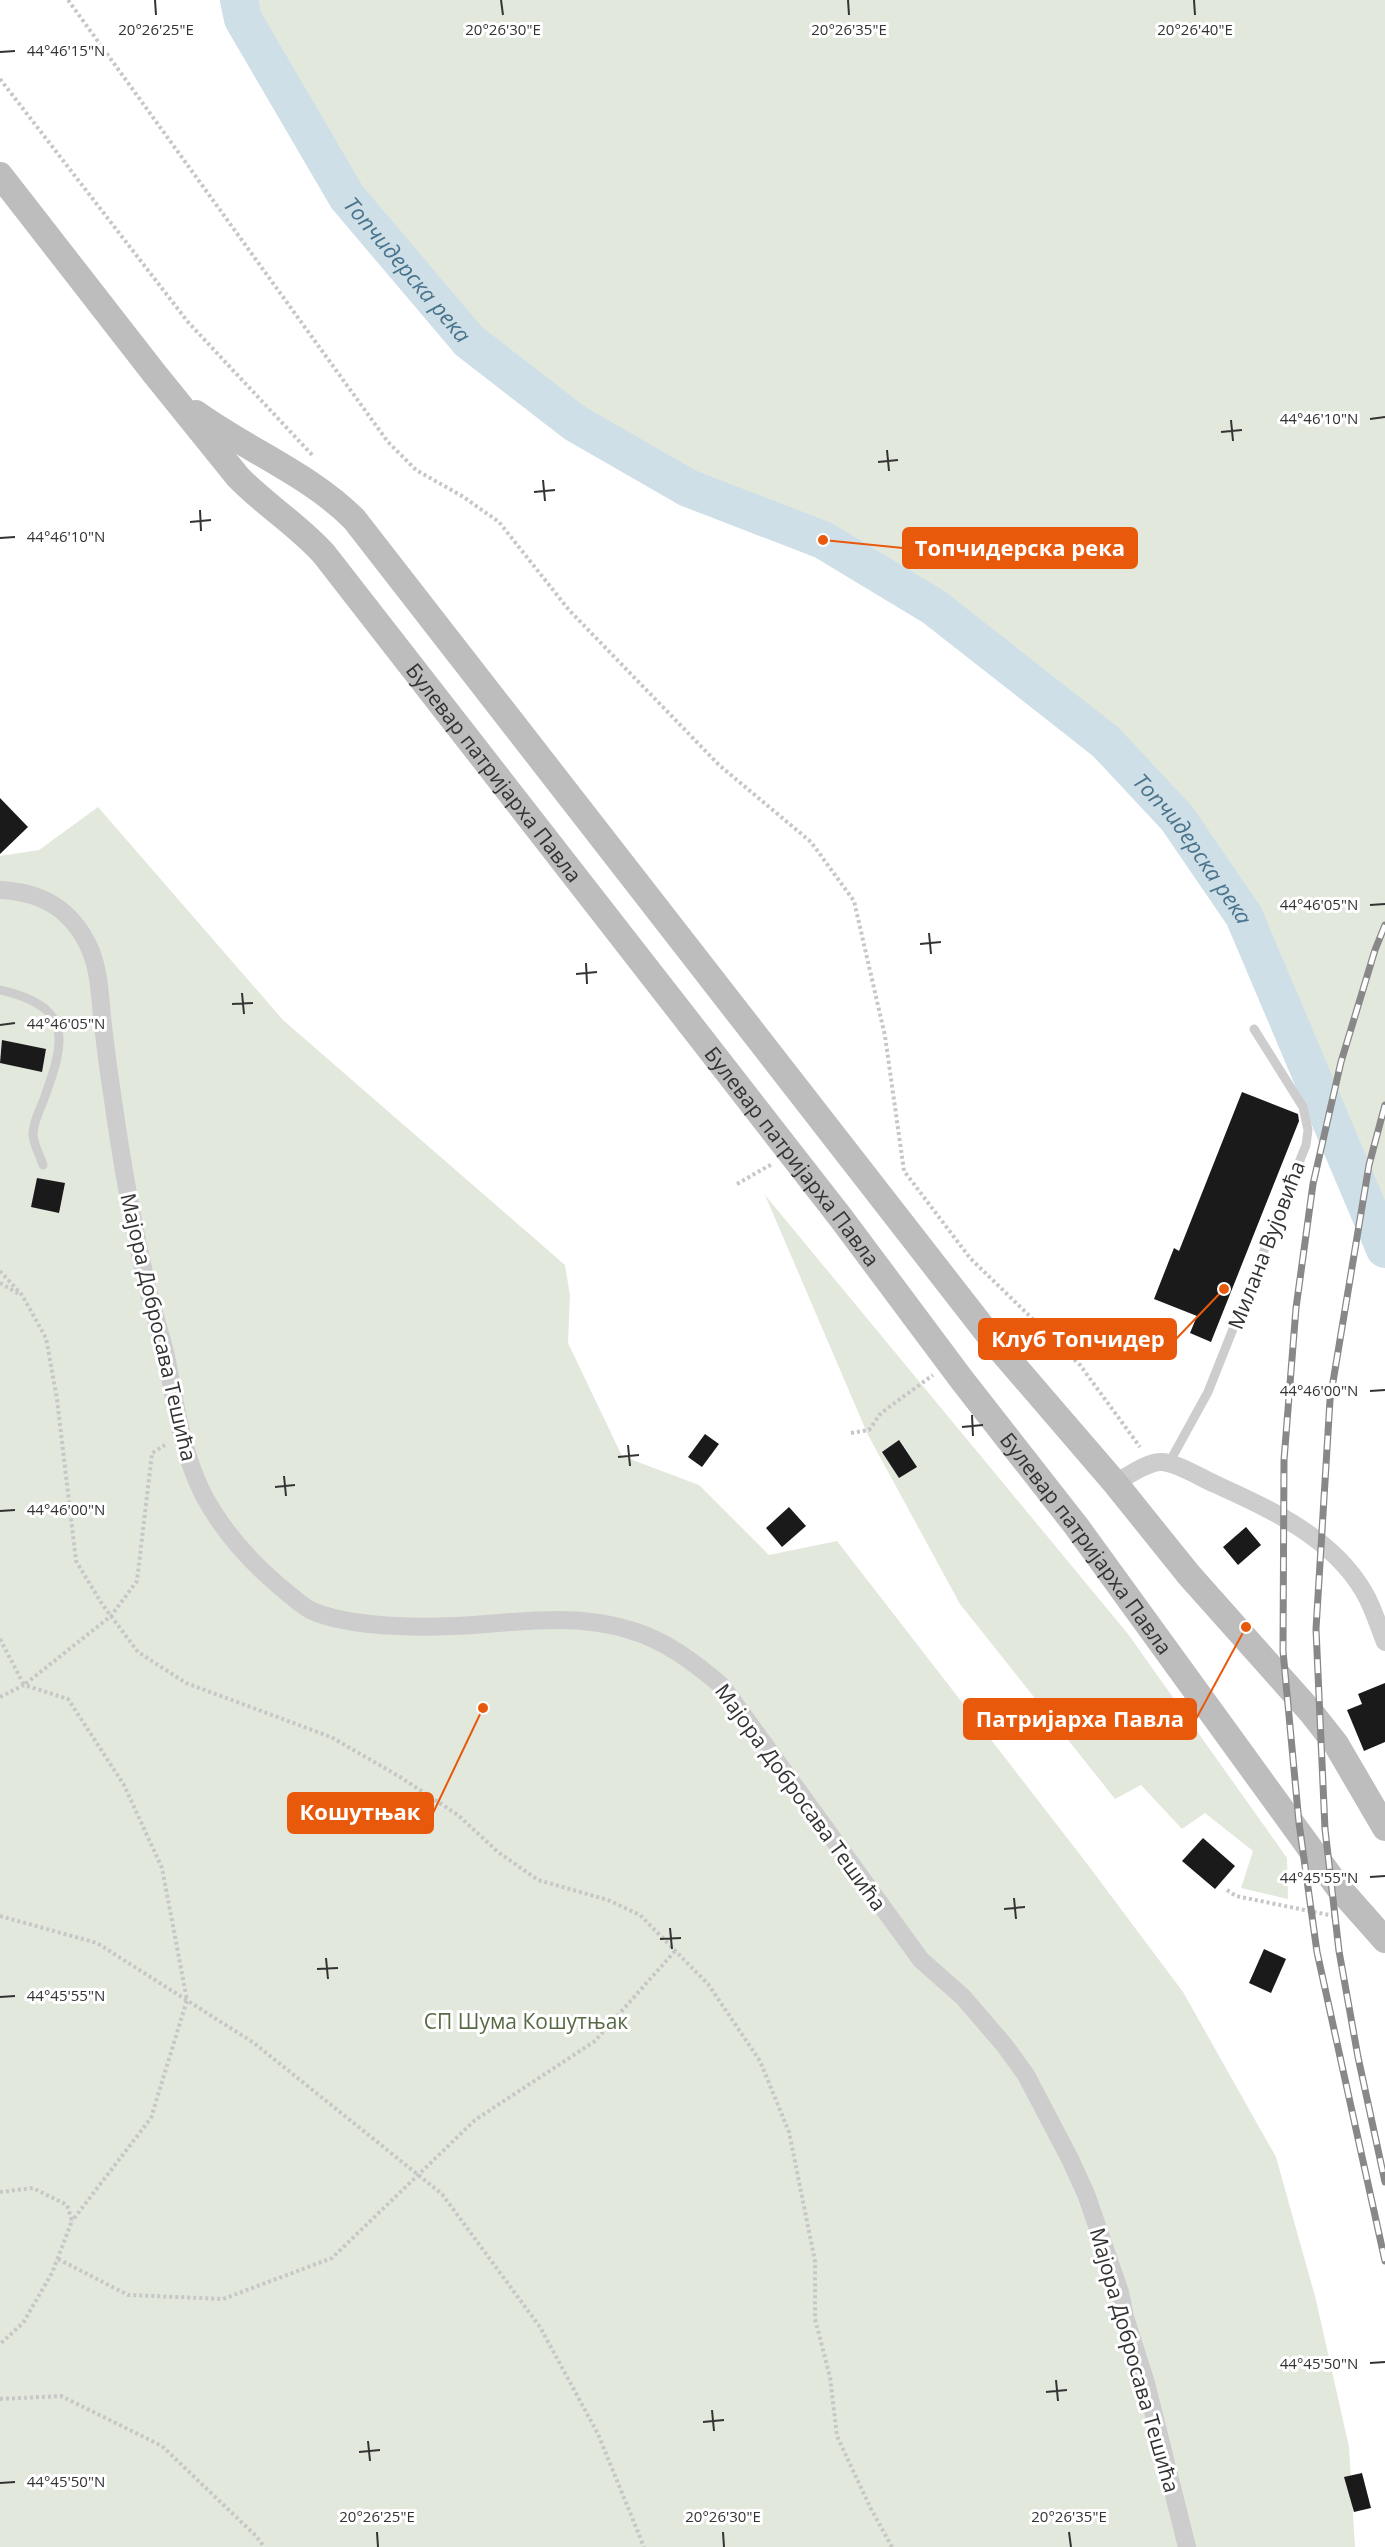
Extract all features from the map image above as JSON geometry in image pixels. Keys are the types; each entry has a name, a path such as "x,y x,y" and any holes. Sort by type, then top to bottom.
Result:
{"main road":[{"name":"Булевар патријарха Павла","path":"0,175 171,395 253,492 297,527 324,554 841,1218 962,1380 1083,1535 1338,1887 1385,1940"},
{"name":"Булевар патријарха Павла","path":"171,395 223,431 303,478 337,502 354,519 998,1347 1115,1483 1189,1575 1310,1711 1336,1744 1385,1828"}],"street":[{"name":"Мајора Добросава Тешића","path":"0,890 23,892 44,898 65,915 89,948 99,985 128,1200 168,1366 181,1435 204,1494 223,1527 253,1563 308,1609 341,1620 443,1626 554,1618 594,1622 631,1630 662,1644 697,1664 722,1686 921,1960 963,1997 1026,2075 1070,2159 1105,2247 1146,2383 1187,2547"},
{"path":"1115,1483 1160,1463 1242,1496 1317,1539 1354,1577 1365,1594 1385,1642"}],"lane":[{"path":"0,990 39,1003 47,1010 58,1027 60,1052 34,1126 34,1140 43,1165"},
{"name":"Милана Вујовића","path":"1160,1463 1208,1392 1306,1144 1308,1130 1303,1107 1254,1029"}],"path":[{"path":"68,0 388,442 416,470 462,496 499,522 568,610 719,765 811,842 854,901 885,1036 904,1171 970,1258 1080,1365 1160,1463"},
{"path":"0,80 188,322 316,459"},
{"path":"737,1184 780,1159"},
{"path":"0,1270 22,1295 46,1338 57,1399 76,1561 111,1616 138,1652 186,1683 331,1737 400,1777 458,1815 498,1852 538,1880 608,1900 640,1916 708,1984 760,2061 789,2132 815,2261 814,2319 830,2377 837,2436 870,2507 892,2547"},
{"path":"0,1283 22,1295"},
{"path":"851,1433 869,1430 881,1413 940,1369"},
{"path":"0,1697 24,1685 111,1616 137,1581 152,1453 181,1435"},
{"path":"0,1639 24,1685 68,1699 124,1785 162,1868 187,2000 151,2118 72,2221 52,2272 23,2323 0,2344"},
{"path":"1227,1890 1236,1896 1335,1916"},
{"path":"0,1916 97,1943 254,2043 442,2194 540,2327 598,2434 644,2547"},
{"path":"58,2259 128,2295 223,2299 332,2258 475,2120 595,2041 675,1951"},
{"path":"0,2192 33,2188 67,2205 72,2221"},
{"path":"0,2399 61,2396 162,2446 257,2537 264,2547"}],"green space":[{"path":"239,0 1385,0 1385,1249 1244,916 1177,818 1106,742 934,607 823,540 688,488 575,423 469,341 347,197 243,19"},
{"name":"СП Шума Кошутњак","path":"98,807 283,1020 565,1265 570,1295 568,1343 622,1456 699,1485 769,1555 837,1541 1085,1861 1183,1992 1276,2157 1316,2300 1349,2447 1355,2547 0,2547 0,856 39,850"},
{"path":"765,1195 1128,1634 1287,1858 1288,1899 1241,1888 1253,1851 1205,1813 1182,1829 1141,1785 1115,1799 960,1604 868,1435"}],"building":[{"path":"0,798 28,827 0,854"},
{"path":"2,1040 46,1049 42,1072 0,1063"},
{"path":"1242,1092 1298,1114 1299,1121 1211,1342 1190,1333 1197,1316 1154,1299 1174,1248 1179,1251"},
{"path":"37,1178 65,1183 59,1213 31,1207"},
{"path":"705,1434 719,1444 702,1467 688,1457"},
{"path":"899,1440 917,1467 899,1478 882,1452"},
{"path":"789,1507 806,1526 782,1547 766,1528"},
{"path":"1246,1527 1261,1545 1238,1565 1223,1547"},
{"path":"1385,1683 1385,1742 1364,1751 1347,1710 1362,1704 1358,1694"},
{"path":"1203,1838 1235,1866 1215,1889 1182,1861"},
{"path":"1264,1949 1286,1959 1271,1993 1249,1983"},
{"path":"1362,2473 1371,2508 1354,2512 1344,2477"}],"waterway":[{"name":"Топчидерска река","path":"239,0 243,19 347,197 469,341 575,423 688,488 823,540 934,607 1106,742 1177,818 1244,916 1385,1249"}],"railway":[{"path":"1385,925 1375,950 1341,1062 1313,1184 1296,1308 1284,1460 1283,1651 1299,1823 1317,1952 1385,2261"},
{"path":"1385,1105 1369,1165 1330,1400 1316,1629 1325,1829 1339,1951 1358,2057 1385,2182"}],"place":[{"name":"Топчидерска река","path":"823,540"},
{"name":"Клуб Топчидер","path":"1224,1289"},
{"name":"Патријарха Павла","path":"1246,1627"},
{"name":"Кошутњак","path":"483,1708"}]}
